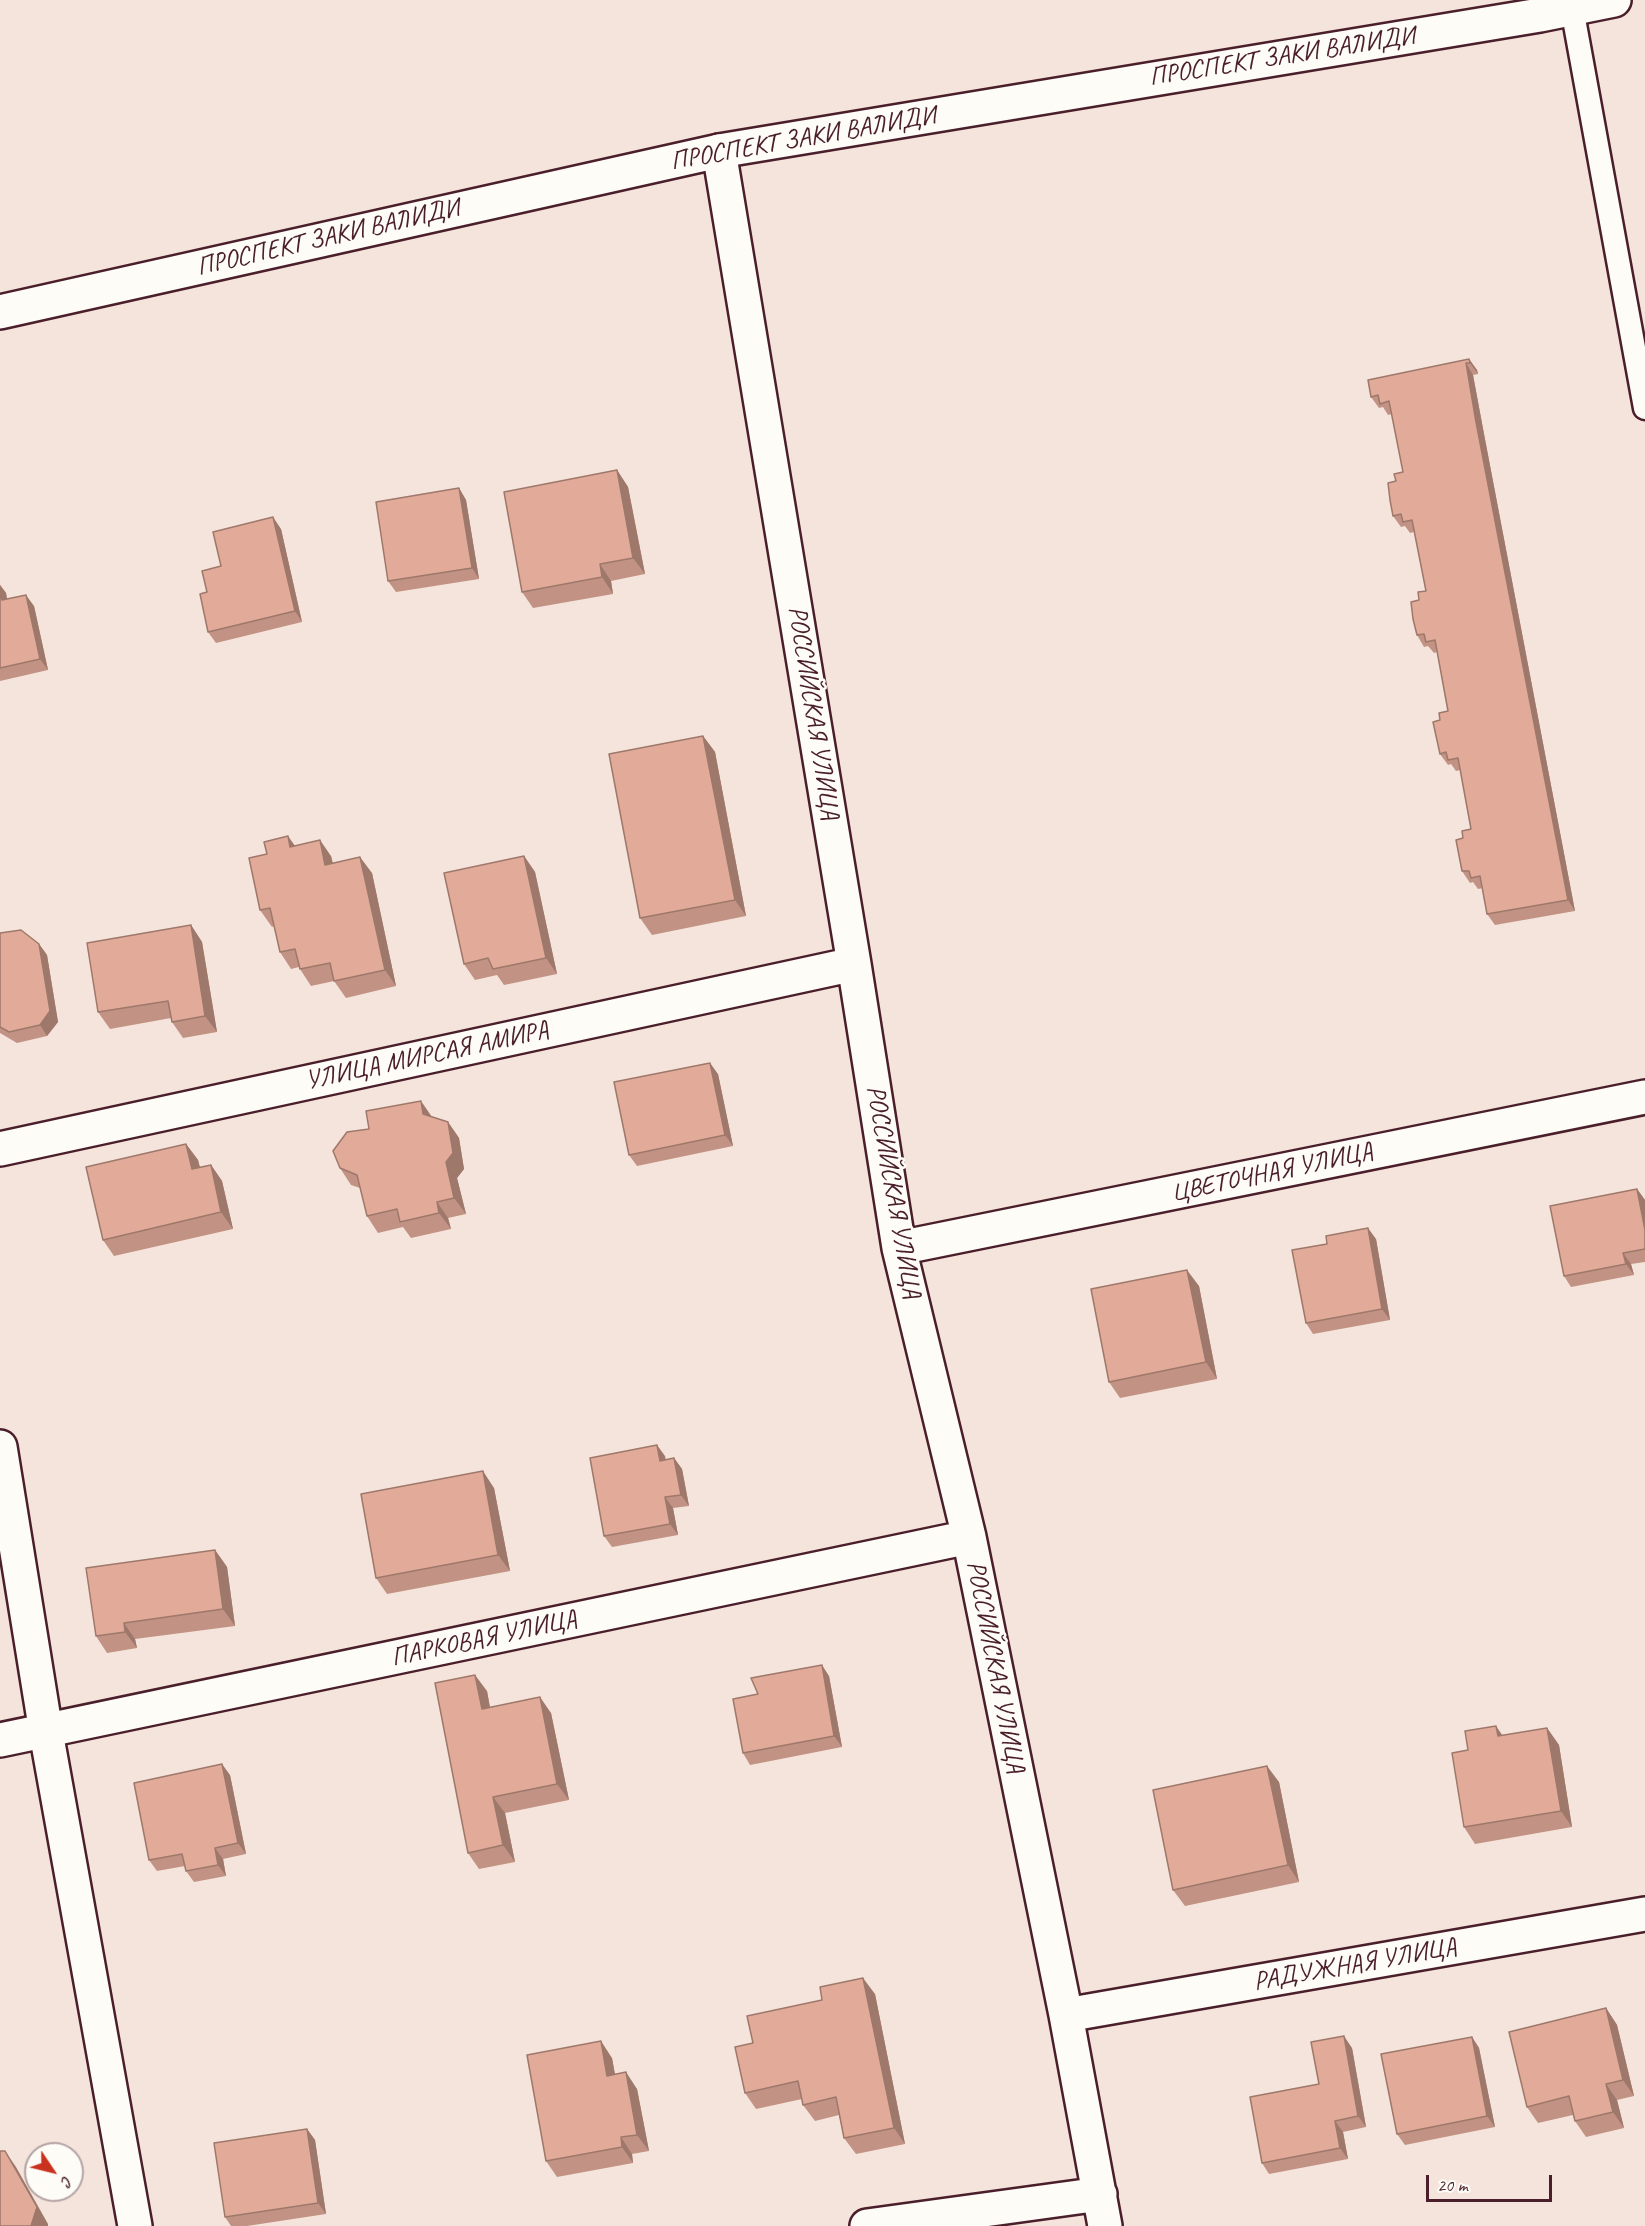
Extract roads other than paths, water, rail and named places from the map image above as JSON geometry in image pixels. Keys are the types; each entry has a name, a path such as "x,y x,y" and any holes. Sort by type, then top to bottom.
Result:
{"street":[{"name":"ПРОСПЕКТ ЗАКИ ВАЛИДИ","path":"0,312 719,151 1614,0"},
{"name":"РОССИЙСКАЯ УЛИЦА","path":"719,151 899,1248 969,1537 1066,2015 1105,2226"},
{"name":"УЛИЦА МИРСАЯ АМИРА","path":"0,1149 854,964"},
{"name":"ЦВЕТОЧНАЯ УЛИЦА","path":"899,1248 1645,1097"},
{"path":"0,1447 46,1731 135,2226"},
{"name":"ПАРКОВАЯ УЛИЦА","path":"0,1740 969,1537"},
{"name":"РАДУЖНАЯ УЛИЦА","path":"1066,2015 1645,1914"},
{"path":"867,2226 1100,2194"}],"lane":[{"path":"1572,8 1645,408"}]}
